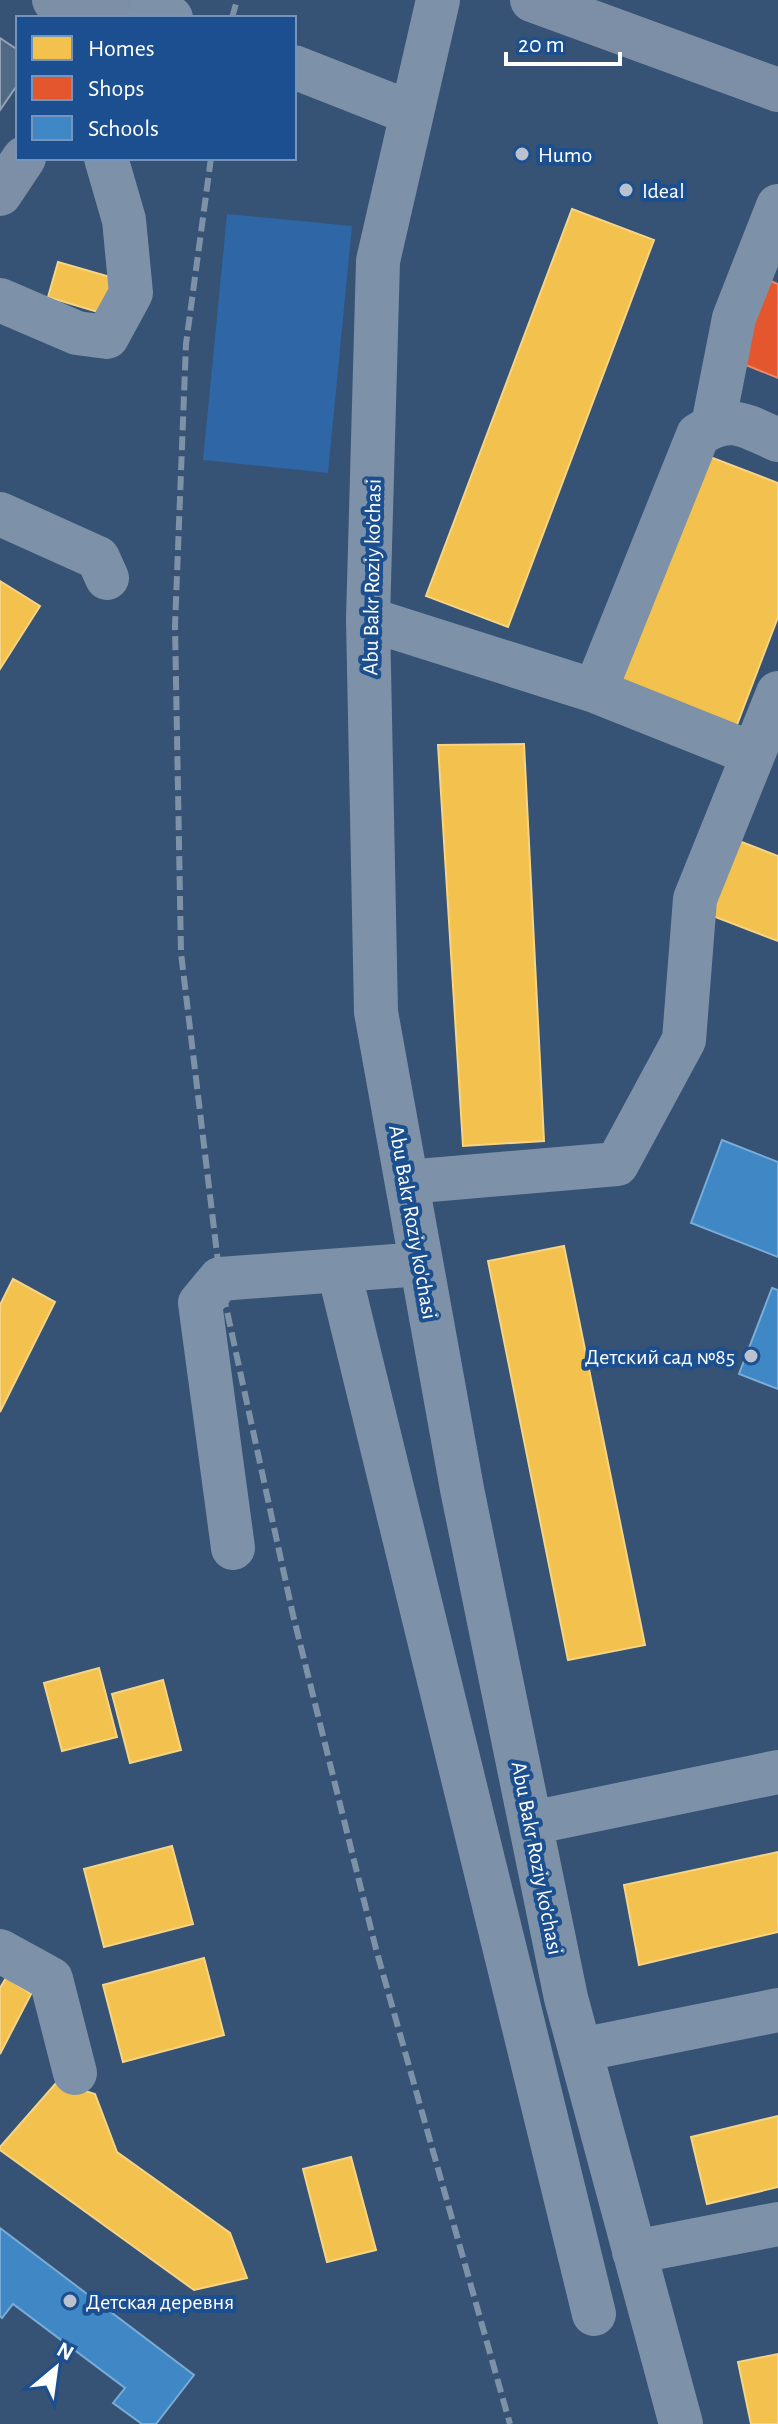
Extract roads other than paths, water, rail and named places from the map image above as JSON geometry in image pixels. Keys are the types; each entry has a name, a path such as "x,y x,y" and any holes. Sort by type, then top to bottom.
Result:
{"main road":[{"path":"54,0 66,8 68,16"},
{"path":"532,0 778,90"},
{"path":"0,194 23,160"}],"street":[{"path":"130,0 166,16"},
{"name":"Abu Bakr Roziy ko'chasi","path":"438,0 378,261 368,619 376,1012 462,1489 566,1998 681,2424"},
{"path":"296,68 411,113"},
{"path":"0,300 77,333 107,337 131,293 124,220 107,160"},
{"path":"713,425 734,318 778,206"},
{"path":"595,691 698,435 713,425 736,421 778,440"},
{"path":"0,514 98,558 107,578"},
{"path":"368,619 595,691 753,754"},
{"path":"407,1182 617,1164 684,1040 695,899 777,700"},
{"path":"233,1548 200,1303 220,1279 421,1264"},
{"path":"339,1271 594,2314"},
{"path":"531,1823 778,1772"},
{"path":"0,1951 51,1979 75,2073"},
{"path":"580,2050 778,2010"},
{"path":"634,2252 778,2224"}],"railway":[{"path":"233,16 237,0"},
{"path":"211,160 186,344 175,626 181,953 220,1279 293,1615 376,1949 510,2424"}],"place":[{"name":"Humo","path":"522,154"},
{"name":"Ideal","path":"626,190"},
{"name":"Детский сад №85","path":"751,1356"},
{"name":"Детская деревня","path":"70,2301"}]}
